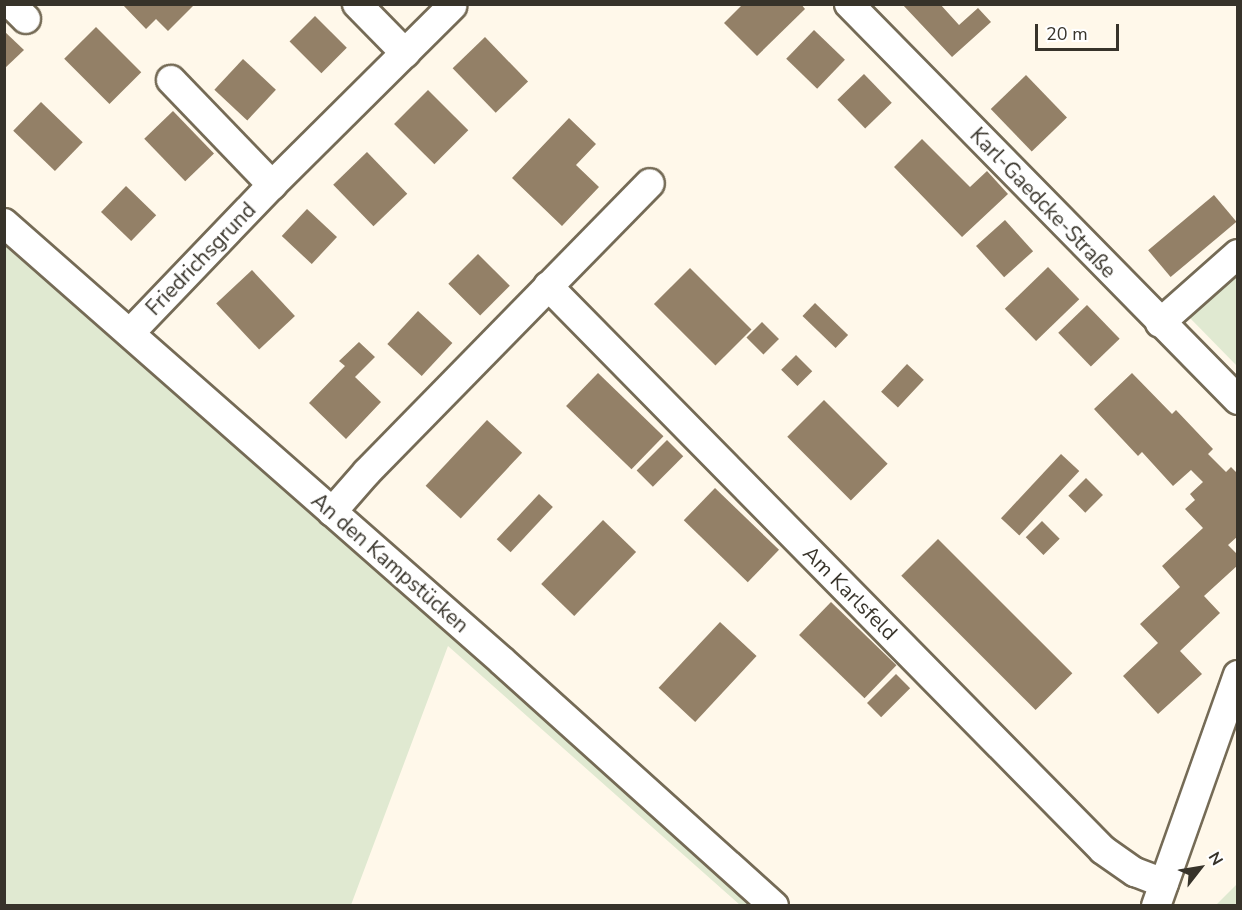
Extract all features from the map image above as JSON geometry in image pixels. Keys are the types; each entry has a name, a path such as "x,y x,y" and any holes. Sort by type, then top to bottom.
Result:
{"street":[{"path":"357,4 405,53"},
{"name":"Karl-Gaedcke-Straße","path":"849,4 1238,400"},
{"name":"Friedrichsgrund","path":"130,333 272,185 452,6"},
{"name":"Friedrichsgrund","path":"171,80 272,185"},
{"path":"332,512 366,472 650,183"},
{"name":"An den Kampstücken","path":"4,223 774,906"},
{"path":"1160,322 1238,254"},
{"name":"Am Karlsfeld","path":"548,286 1103,850 1135,872 1160,894"},
{"path":"1160,894 1238,675"}],"green space":[{"path":"4,236 758,905 740,905 448,646 351,905 5,905"},
{"path":"1237,271 1237,366 1188,316"},
{"path":"1237,884 1237,905 1216,905"}],"building":[{"path":"122,4 195,4 168,31 156,19 146,29"},
{"path":"743,4 801,4 805,9 757,56 724,23"},
{"path":"902,4 940,4 959,25 978,8 991,22 952,57"},
{"path":"315,16 347,48 321,73 290,41"},
{"path":"96,27 141,72 109,104 64,59"},
{"path":"814,30 845,60 817,89 786,59"},
{"path":"4,31 24,50 4,69"},
{"path":"485,37 528,82 496,113 453,68"},
{"path":"243,59 276,90 247,120 214,90"},
{"path":"864,74 892,103 865,128 837,100"},
{"path":"1026,75 1067,117 1032,151 991,109"},
{"path":"428,90 468,130 434,164 394,124"},
{"path":"41,102 83,142 55,171 13,131"},
{"path":"173,111 214,153 185,181 144,139"},
{"path":"569,118 596,144 576,165 599,187 562,226 512,178"},
{"path":"922,139 970,187 987,171 1008,194 962,237 894,167"},
{"path":"367,152 407,194 373,226 333,185"},
{"path":"126,186 156,215 131,241 101,212"},
{"path":"1214,195 1236,222 1171,277 1148,250"},
{"path":"307,209 337,237 312,264 282,236"},
{"path":"1005,220 1033,251 1004,277 976,246"},
{"path":"478,254 510,286 480,316 448,284"},
{"path":"1048,267 1079,299 1036,341 1005,309"},
{"path":"690,268 752,330 715,366 654,304"},
{"path":"252,270 295,316 259,349 216,303"},
{"path":"815,303 848,335 836,348 802,316"},
{"path":"1087,305 1120,339 1091,367 1058,333"},
{"path":"418,311 452,343 422,376 387,344"},
{"path":"762,322 779,339 763,355 746,338"},
{"path":"359,342 375,357 355,377 381,402 346,439 309,403 345,366 339,361"},
{"path":"796,355 812,371 797,386 781,370"},
{"path":"907,364 924,380 898,407 881,392"},
{"path":"598,373 663,436 632,469 566,406"},
{"path":"1132,373 1172,414 1176,410 1213,449 1208,454 1226,472 1231,467 1238,474 1238,536 1228,545 1238,555 1238,565 1204,596 1220,613 1180,651 1202,674 1158,714 1123,676 1158,643 1140,624 1180,587 1162,566 1203,528 1185,509 1195,500 1190,494 1203,482 1191,470 1173,486 1142,452 1138,456 1094,409"},
{"path":"824,400 888,464 851,500 787,437"},
{"path":"487,420 522,453 461,519 426,486"},
{"path":"667,440 683,456 653,487 637,470"},
{"path":"1061,454 1079,471 1019,535 1001,518"},
{"path":"1086,478 1103,495 1085,513 1068,496"},
{"path":"715,488 779,550 748,582 684,520"},
{"path":"539,494 553,507 511,552 497,539"},
{"path":"603,520 636,552 574,616 541,584"},
{"path":"1042,521 1060,539 1043,555 1026,537"},
{"path":"938,539 1072,673 1036,710 901,576"},
{"path":"831,602 896,665 865,698 799,635"},
{"path":"720,622 757,656 695,722 659,688"},
{"path":"896,674 910,688 881,717 867,703"}]}
